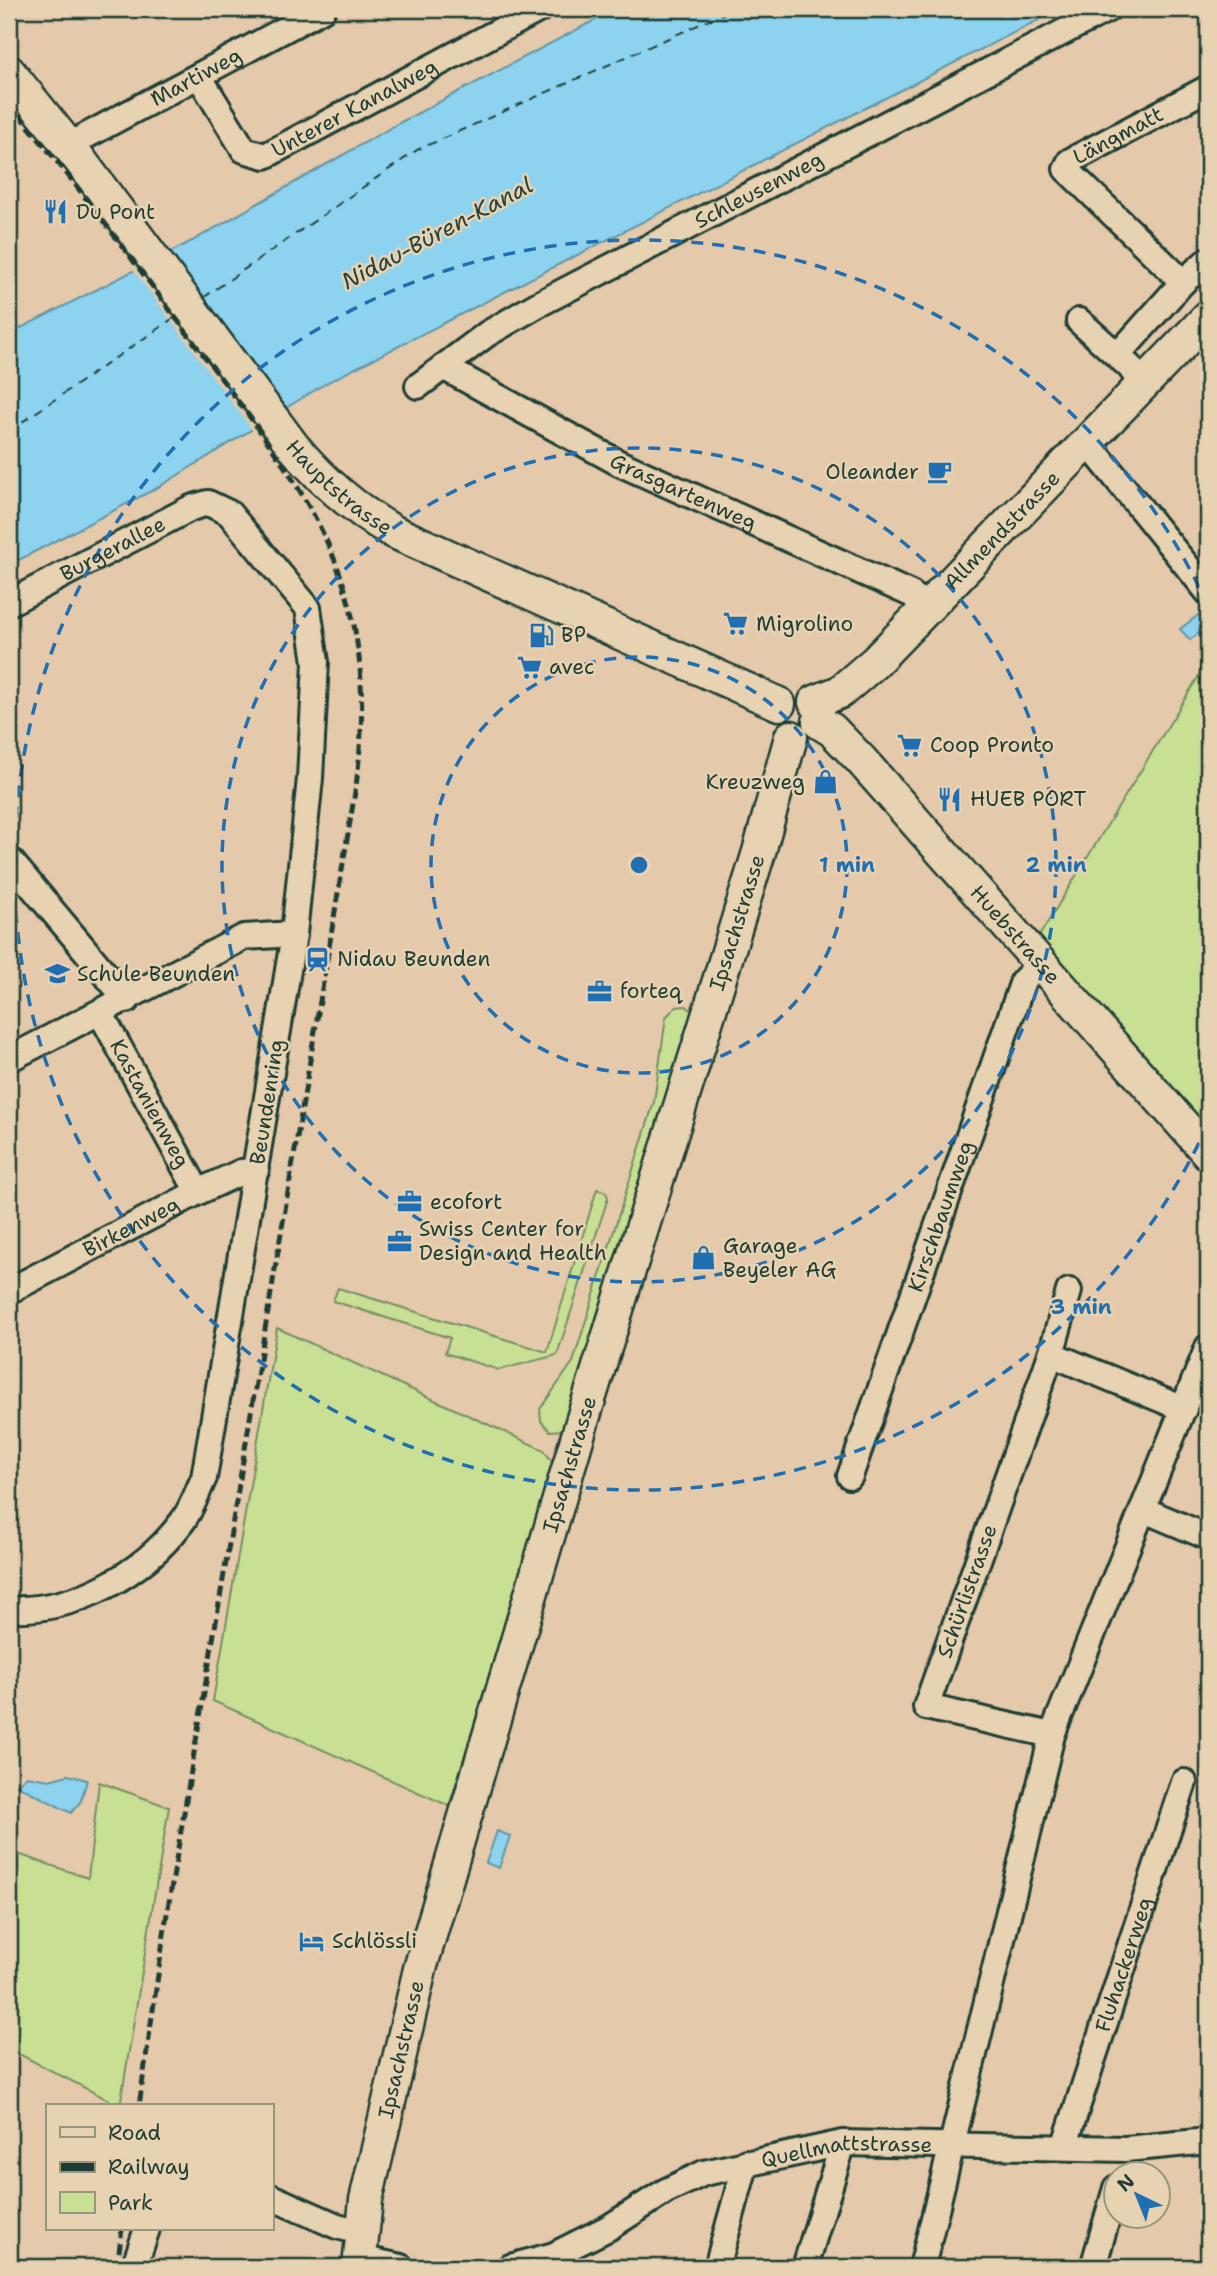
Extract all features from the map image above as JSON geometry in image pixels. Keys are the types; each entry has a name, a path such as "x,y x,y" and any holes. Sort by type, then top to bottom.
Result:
{"main road":[{"name":"Hauptstrasse","path":"9,72 69,145 293,446 338,491 366,514 394,532 779,704"},
{"name":"Allmendstrasse","path":"779,704 793,694 805,695 817,712 854,682 1208,317"},
{"path":"779,704 777,723 790,737 811,733 817,712"},
{"name":"Huebstrasse","path":"817,712 1208,1153"},
{"name":"Ipsachstrasse","path":"359,2253 400,2046 420,1969 582,1422 763,839 790,737"}],"street":[{"name":"Martiweg","path":"69,145 323,9"},
{"name":"Unterer Kanalweg","path":"199,76 244,150 265,156 540,9"},
{"name":"Schleusenweg","path":"418,386 487,334 537,305 1108,9"},
{"name":"Längmatt","path":"1184,282 1066,169 1070,161 1208,89"},
{"path":"1118,355 1184,282 1208,260"},
{"path":"1079,321 1118,355 1142,385"},
{"name":"Grasgartenweg","path":"443,367 620,463 911,594 928,608"},
{"path":"1087,442 1208,592"},
{"name":"Burgerallee","path":"9,603 197,505 208,503 220,506"},
{"name":"Beundenring","path":"9,1609 48,1608 85,1597 141,1562 164,1543 184,1519 204,1478 294,934 316,653 311,617 297,593 220,506"},
{"path":"9,859 127,1000"},
{"path":"9,1059 101,1014 244,937 294,934"},
{"name":"Kirschbaumweg","path":"850,1476 1023,981 1041,963"},
{"name":"Kastanienweg","path":"101,1014 198,1192"},
{"name":"Birkenweg","path":"9,1291 198,1192 241,1172 256,1171"},
{"name":"Schürlistrasse","path":"1052,1735 926,1707 1051,1354 1069,1291"},
{"path":"922,2267 1052,1735 1208,1347"},
{"path":"1051,1354 1184,1409"},
{"path":"1143,1510 1208,1537"},
{"name":"Fluhackerweg","path":"1063,2147 1184,1782"},
{"name":"Quellmattstrasse","path":"510,2267 554,2261 675,2186 704,2173 843,2143 1126,2149 1208,2141"},
{"path":"805,2267 843,2143"},
{"path":"1123,2160 1126,2149"},
{"path":"717,2267 746,2162"},
{"path":"273,2198 337,2226 359,2253 401,2267"},
{"path":"134,2267 147,2230"},
{"path":"1093,2267 1103,2230"}],"green space":[{"path":"1208,661 1208,1136 1030,951"},
{"path":"686,1006 692,1011 564,1430 550,1431 541,1421 540,1409 573,1362 654,1102 666,1017 676,1007"},
{"path":"597,1189 606,1192 608,1198 557,1355 499,1370 445,1353 450,1338 333,1301 338,1288 547,1352"},
{"path":"277,1328 544,1450 554,1465 449,1806 213,1701"},
{"path":"99,1782 169,1807 120,2104 9,2049 9,1851 88,1878"}],"water":[{"name":"Nidau-Büren-Kanal","path":"616,9 1060,9 328,382 159,487 9,565 9,334 192,241 401,122"},
{"path":"1201,613 1208,626 1190,640 1180,629"},
{"path":"68,1775 87,1780 81,1801 71,1813 17,1785 27,1776 49,1780"},
{"path":"497,1831 510,1836 499,1868 486,1863"}],"pier":[{"path":"167,250 288,411 253,431 132,268"}],"ferry route":[{"path":"203,298 417,150 734,9"},
{"path":"9,431 178,315"}],"railway":[{"path":"9,103 122,245 267,440 299,490 326,540 346,592 358,649 362,713 356,786 166,1920 139,2104"},
{"path":"117,2267 122,2230"}],"place":[{"name":"Du Pont","path":"56,212"},
{"name":"Oleander","path":"939,472"},
{"name":"Migrolino","path":"736,624"},
{"name":"BP","path":"541,635"},
{"name":"avec","path":"529,667"},
{"name":"Coop Pronto","path":"910,745"},
{"name":"Kreuzweg","path":"825,782"},
{"name":"HUEB PORT","path":"950,799"},
{"name":"Nidau Beunden","path":"317,959"},
{"name":"Schule Beunden","path":"57,974"},
{"name":"forteq","path":"600,991"},
{"name":"ecofort","path":"410,1202"},
{"name":"Swiss Center for Design and Health","path":"399,1241"},
{"name":"Garage Beyeler AG","path":"703,1258"},
{"name":"Schlössli","path":"312,1941"}]}
